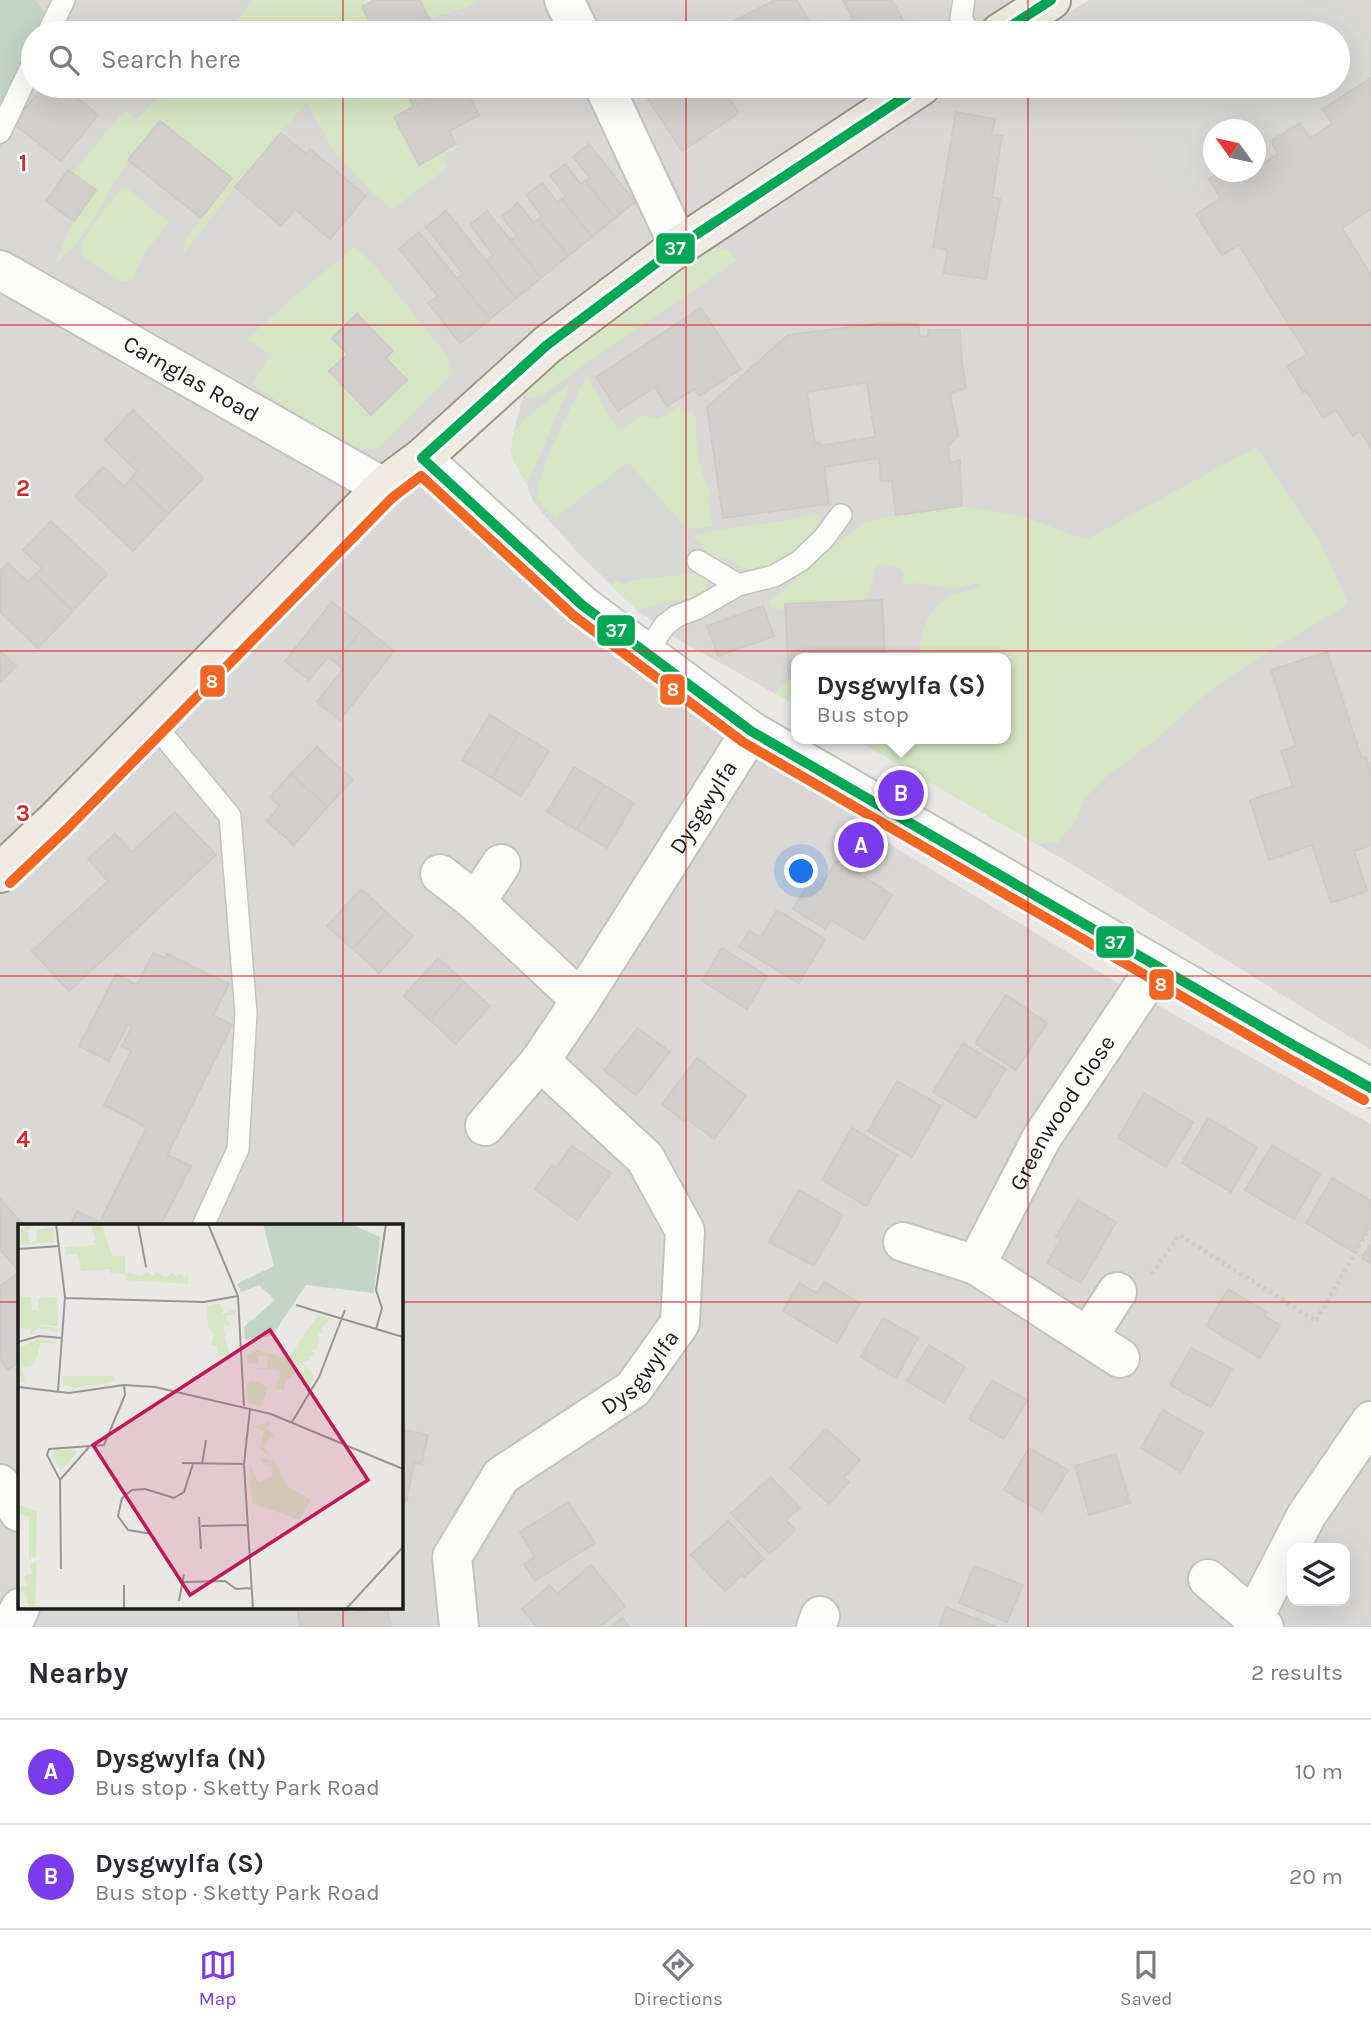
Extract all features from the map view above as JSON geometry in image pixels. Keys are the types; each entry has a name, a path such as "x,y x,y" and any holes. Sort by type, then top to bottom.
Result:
{"main road":[{"path":"1019,21 1051,0"},
{"path":"0,873 153,723 383,487 422,458 547,345 679,246 903,98"}],"street":[{"path":"564,0 574,21"},
{"path":"610,98 679,246"},
{"name":"Carnglas Road","path":"0,270 383,487"},
{"path":"422,458 583,606 751,731 1371,1088"},
{"name":"Dysgwylfa","path":"485,1126 540,1061 751,731"},
{"path":"476,902 501,864"},
{"path":"440,874 476,902 581,1000"},
{"name":"Greenwood Close","path":"976,1265 1041,1139 1157,966"},
{"name":"Dysgwylfa","path":"458,1627 452,1557 501,1476 633,1389 680,1323 685,1231 645,1158 540,1061"},
{"path":"903,1242 976,1265 1121,1358"},
{"path":"1088,1337 1116,1292"},
{"path":"1208,1578 1259,1622 1306,1516 1371,1421"},
{"path":"0,1484 18,1511"},
{"path":"10,1627 19,1610"}],"lane":[{"path":"54,21 64,0"},
{"path":"962,21 964,0"},
{"path":"0,132 21,88"},
{"path":"646,653 665,625 677,616 698,608 738,585 774,576 800,561 824,538 841,516"},
{"path":"698,561 738,585"},
{"path":"153,723 230,816 246,1013 238,1149 204,1224"}],"path":[{"path":"1116,1292 1139,1294 1179,1236 1316,1321 1371,1225"}],"shaded area":[{"path":"35,0 1051,0 1019,21 48,21 48,16"},
{"path":"1089,0 1371,0 1371,1050 1078,868 864,744 1011,744 1011,653 791,653 791,702 677,639 638,611 577,552 533,502 513,459 512,439 525,388 592,334 699,257 941,98 1350,98 1350,21 1057,21"},
{"path":"1104,0 1339,0 1371,51 1371,75 1350,88 1350,21 1072,21"},
{"path":"27,98 905,98 422,458 893,846 1121,985 1371,1124 1371,1627 0,1627 0,152"},
{"path":"1120,98 1335,98 1266,142 1266,119 1203,119 1203,182 1182,195"},
{"path":"628,462 715,561 707,579 634,580 625,584 615,580 589,558 555,518"}],"green space":[{"path":"0,0 35,0 48,16 48,21 21,21 21,98 25,98 0,152"},
{"path":"253,0 374,0 362,7 369,21 237,21"},
{"path":"420,0 482,0 429,19"},
{"path":"156,98 409,98 414,107 394,117 418,164 456,144 459,146 443,158 447,168 392,209 335,153 307,102 183,254 186,239 232,178 160,121 121,172 87,230 55,263 74,221 72,174 125,110 137,120"},
{"path":"127,188 169,222 145,253 131,281 122,281 81,256 82,245 91,227 121,189"},
{"path":"355,247 374,265 447,356 453,372 376,449 362,448 330,434 252,384 270,355 247,339","holes":["357,314 393,351 386,358 406,380 372,414 329,371 347,354 332,338"]},
{"path":"718,248 729,250 736,261 542,396 528,398 525,388 592,334 699,257"},
{"path":"588,373 591,385 618,431 642,417 658,420 679,406 687,414 691,411 697,420 697,447 703,476 711,490 708,497 712,526 687,529 628,462 555,518 537,498 549,453"},
{"path":"570,384 527,485 513,459 511,450 514,432 527,417"},
{"path":"1256,447 1320,541 1348,604 1248,664 1201,698 1154,741 1109,774 1085,798 1075,821 1058,842 1035,843 864,744 1011,744 1011,653 920,653 926,623 936,607 950,596 981,584 952,589 922,583 902,584 904,575 900,568 884,564 877,566 866,600 785,611 771,607 769,601 863,523 896,515 962,506 1022,516 1086,540"},
{"path":"818,514 821,519 801,543 783,558 763,568 746,568 723,556 715,561 693,536 734,527"},
{"path":"698,573 707,579 709,584 703,596 638,611 612,587 615,580 625,584 634,580"},
{"path":"789,679 791,679 791,702 775,694"}],"building":[{"path":"374,0 420,0 430,21 369,21 362,7"},
{"path":"775,0 797,0 808,21 734,21"},
{"path":"843,0 892,0 903,21 850,21 853,19"},
{"path":"1371,78 1371,209 1342,228 1371,275 1371,448 1360,431 1353,436 1336,410 1323,418 1306,390 1303,392 1287,366 1307,354 1239,245 1222,255 1196,214 1221,198 1211,182 1266,182 1266,162 1278,154 1271,141 1300,123 1310,138 1332,124 1323,109 1340,98 1350,98 1350,92"},
{"path":"34,98 77,98 98,115 61,161 13,123"},
{"path":"409,98 431,98 414,107"},
{"path":"430,98 470,98 479,115 449,131 456,144 419,165 394,117"},
{"path":"647,98 729,98 739,113 682,151"},
{"path":"956,112 995,119 992,135 1002,136 992,197 1000,199 986,279 944,273 947,250 933,247"},
{"path":"160,121 232,178 201,218 128,160"},
{"path":"281,133 306,154 310,149 366,196 330,239 295,209 281,226 235,187"},
{"path":"589,144 635,202 615,218 585,181 590,178 573,157"},
{"path":"565,164 581,184 585,181 615,218 592,237 562,199 566,196 550,176"},
{"path":"68,170 96,190 74,221 46,201"},
{"path":"542,183 558,203 562,199 592,237 568,256 538,219 542,216 526,195"},
{"path":"518,203 534,223 538,219 568,256 541,278 511,241 517,236 502,217"},
{"path":"446,211 516,298 490,319 457,279 463,274 426,227"},
{"path":"487,211 541,278 516,298 486,260 493,255 470,225"},
{"path":"419,232 490,319 460,343 428,303 438,296 399,249"},
{"path":"701,308 741,369 699,396 694,389 667,406 655,387 618,411 596,377"},
{"path":"357,314 393,351 386,358 407,380 371,415 329,371 348,354 332,338"},
{"path":"882,323 918,324 920,337 928,336 928,330 960,330 966,388 950,393 958,435 948,447 950,463 960,460 962,506 896,515 892,481 881,481 879,458 824,467 829,504 723,518 707,407 788,335","holes":["867,382 875,437 820,446 819,443 815,444 807,392"]},
{"path":"133,410 203,478 168,514 131,479 137,471 105,440"},
{"path":"103,467 124,486 131,479 168,514 133,551 75,496"},
{"path":"51,521 107,574 73,611 35,575 42,568 23,550"},
{"path":"8,563 28,582 35,575 73,611 38,648 0,612 0,571"},
{"path":"882,600 885,653 791,653 789,679 785,604"},
{"path":"332,602 364,627 336,663 328,657 309,680 285,661"},
{"path":"763,606 774,636 718,656 707,626"},
{"path":"364,627 394,651 340,720 317,702 343,669 336,663"},
{"path":"0,651 16,666 0,683"},
{"path":"1327,652 1362,759 1366,757 1371,771 1371,845 1354,851 1367,891 1331,903 1312,845 1269,860 1250,800 1293,786 1281,751 1296,746 1271,670"},
{"path":"490,715 519,733 492,778 462,760"},
{"path":"519,733 549,751 521,796 492,778"},
{"path":"317,747 353,780 327,807 291,774"},
{"path":"574,767 604,785 577,830 547,812"},
{"path":"291,774 327,807 294,845 267,821 280,806 270,797"},
{"path":"604,785 634,803 607,848 577,830"},
{"path":"175,812 216,855 69,991 32,951 108,881 88,859 115,834 132,852"},
{"path":"837,860 892,895 864,940 831,920 825,929 793,909 811,879 821,885"},
{"path":"361,889 386,912 353,949 327,926"},
{"path":"777,910 825,939 799,983 739,947 749,931 761,937"},
{"path":"386,912 413,936 379,973 353,949"},
{"path":"722,948 767,976 747,1009 702,981"},
{"path":"153,953 165,958 167,954 229,984 213,1015 232,1025 167,1155 191,1166 161,1224 71,1224 77,1211 100,1222 147,1127 104,1105 131,1051 122,1046 132,1026 128,1024 109,1061 79,1046 116,974 137,985"},
{"path":"438,958 464,982 430,1020 404,996"},
{"path":"464,982 490,1006 456,1044 430,1020"},
{"path":"1006,995 1047,1023 1016,1070 975,1043"},
{"path":"638,1028 670,1052 636,1095 604,1070"},
{"path":"963,1043 1006,1069 976,1118 933,1092"},
{"path":"697,1058 746,1096 714,1139 662,1104"},
{"path":"897,1081 941,1106 912,1157 868,1131"},
{"path":"1144,1093 1193,1122 1166,1167 1118,1138"},
{"path":"1208,1118 1257,1147 1231,1192 1182,1163"},
{"path":"852,1128 897,1155 866,1206 822,1180"},
{"path":"1272,1145 1320,1174 1294,1219 1245,1190"},
{"path":"572,1146 611,1173 577,1220 535,1189 552,1165 556,1168"},
{"path":"1332,1178 1371,1201 1371,1223 1354,1252 1306,1223"},
{"path":"799,1190 843,1215 814,1266 769,1242"},
{"path":"0,1199 23,1224 18,1224 17,1269 0,1250"},
{"path":"1078,1200 1116,1222 1081,1283 1047,1263 1061,1239 1056,1237"},
{"path":"1371,1244 1371,1263 1362,1258"},
{"path":"18,1274 18,1363 8,1370 0,1359 0,1286"},
{"path":"824,1282 860,1303 837,1343 783,1311 799,1283 817,1293"},
{"path":"1228,1289 1267,1312 1264,1316 1280,1325 1260,1358 1206,1326"},
{"path":"883,1318 918,1338 896,1378 861,1357"},
{"path":"929,1345 965,1367 944,1403 907,1381"},
{"path":"1191,1348 1232,1369 1211,1407 1170,1385"},
{"path":"992,1380 1027,1400 1004,1439 969,1419"},
{"path":"1163,1410 1203,1433 1181,1472 1141,1448"},
{"path":"402,1429 428,1435 422,1464 414,1462 407,1500 402,1499"},
{"path":"826,1429 860,1460 844,1477 849,1482 829,1504 790,1468"},
{"path":"1029,1448 1068,1470 1042,1512 1004,1490"},
{"path":"1116,1454 1130,1503 1089,1515 1075,1466"},
{"path":"771,1477 800,1508 786,1520 795,1530 770,1554 731,1513"},
{"path":"568,1502 595,1543 535,1581 524,1564 535,1557 520,1532"},
{"path":"728,1521 764,1559 725,1591 691,1555"},
{"path":"591,1565 625,1606 600,1627 537,1627 522,1609 550,1585 557,1594"},
{"path":"974,1566 1023,1585 1007,1622 959,1603"},
{"path":"946,1607 997,1627 939,1627"},
{"path":"297,1610 346,1610 347,1614 387,1610 391,1627 301,1627"},
{"path":"622,1618 630,1627 612,1627"}],"transit line":[{"name":"37","path":"1019,21 1051,0"},
{"name":"37","path":"903,98 679,246 547,345 422,458 582,605 751,731 1371,1088"},
{"name":"8","path":"10,883 67,829 392,498 421,476 574,616 743,742 1364,1100"}],"place":[{"name":"Dysgwylfa (S)","path":"901,793"},
{"name":"Dysgwylfa (N)","path":"861,845"}]}
